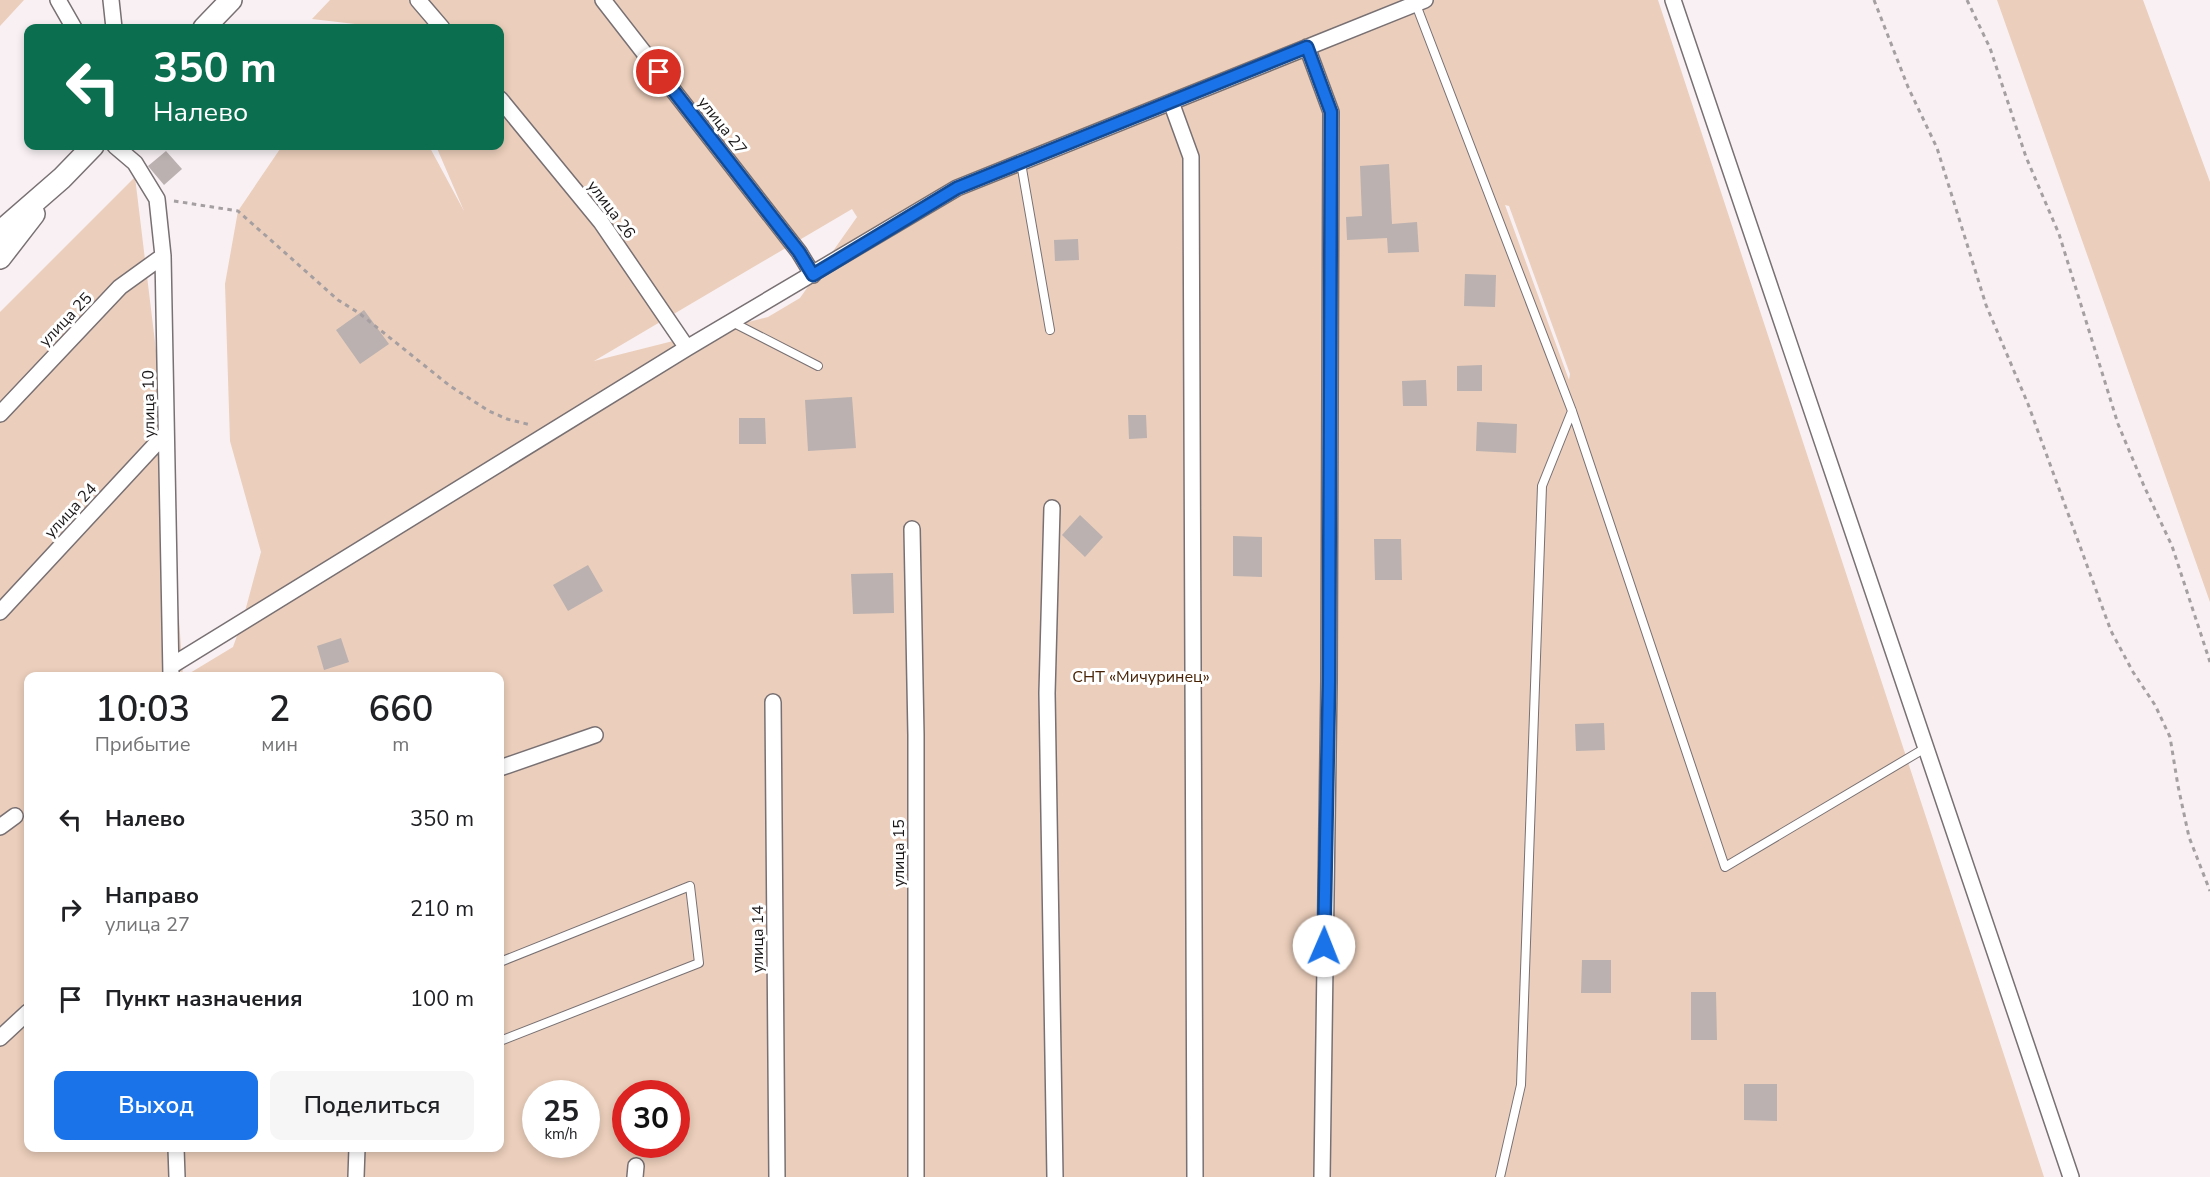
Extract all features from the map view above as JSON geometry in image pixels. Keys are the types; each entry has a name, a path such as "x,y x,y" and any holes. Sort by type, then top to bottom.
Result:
{"main road":[{"path":"208,24 231,0"},
{"path":"0,232 62,178 89,150"},
{"path":"0,258 62,178"}],"street":[{"path":"58,0 72,24"},
{"path":"111,0 114,24"},
{"path":"418,0 439,24"},
{"name":"улица 27","path":"603,0 799,252 813,275"},
{"path":"1673,0 2071,1177"},
{"path":"171,671 553,430 957,188 1419,1"},
{"path":"1307,47 1331,112 1329,670 1322,1177"},
{"path":"1171,102 1191,157 1195,1177"},
{"name":"улица 26","path":"504,104 601,222 687,348"},
{"name":"улица 10","path":"120,150 135,163 157,199 163,255 171,671"},
{"name":"улица 25","path":"0,414 120,287 163,255"},
{"name":"улица 24","path":"0,612 166,433"},
{"path":"1052,508 1047,693 1055,1177"},
{"name":"улица 15","path":"912,529 916,735 916,1177"},
{"name":"улица 14","path":"773,702 777,1177"},
{"path":"504,767 595,735"},
{"path":"0,827 15,816"},
{"path":"0,1038 24,1016"},
{"path":"176,1152 177,1177"},
{"path":"356,1177 357,1152"}],"lane":[{"path":"1419,1 1572,411 1725,867 1927,747"},
{"path":"1021,162 1050,330"},
{"path":"732,322 818,366"},
{"path":"1500,1177 1521,1085 1542,486 1572,411"},
{"path":"504,960 690,886 699,963 504,1039"}],"path":[{"path":"1874,0 1908,87 1937,148 1986,305 2028,404 2112,631 2133,672 2155,705 2170,737 2189,837 2210,891"},
{"path":"1967,0 1990,48 2026,157 2059,234 2118,424 2172,546 2210,662"},
{"path":"157,199 238,211 338,300 358,313 450,386 489,411 507,419 553,430"}],"green space":[{"path":"0,0 24,0 0,26"},
{"name":"СНТ «Мичуринец»","path":"330,0 1658,0 2044,1177 0,1177 0,312 135,177 166,433 183,672 24,672 24,1152 504,1152 504,672 192,672 233,647 261,552 230,441 225,284 238,211 279,150 431,150 464,211 438,150 504,150 504,24 355,24 312,19","holes":["1505,205 1509,206 1570,374 1569,380","852,209 857,217 800,298 768,317 594,361"]},
{"path":"1997,0 2143,0 2210,182 2210,602"}],"building":[{"path":"166,151 182,169 164,185 148,166"},
{"path":"1389,164 1392,224 1417,222 1419,252 1388,253 1387,238 1347,240 1346,217 1362,216 1360,166"},
{"path":"1078,239 1079,260 1055,261 1054,240"},
{"path":"1465,274 1496,275 1495,307 1464,306"},
{"path":"364,310 389,344 360,364 336,330"},
{"path":"1482,365 1482,391 1457,391 1457,366"},
{"path":"1426,380 1427,406 1403,406 1402,381"},
{"path":"852,397 856,448 808,451 805,400"},
{"path":"1128,415 1146,415 1147,438 1129,439"},
{"path":"739,418 765,418 766,444 739,444"},
{"path":"1477,422 1517,424 1516,453 1476,451"},
{"path":"1080,515 1103,537 1085,557 1062,535"},
{"path":"1233,536 1262,537 1262,577 1233,576"},
{"path":"1374,539 1401,539 1402,580 1375,580"},
{"path":"588,565 603,591 568,611 553,585"},
{"path":"893,573 894,613 853,614 851,574"},
{"path":"341,638 349,662 324,670 317,646"},
{"path":"1604,723 1605,750 1576,751 1575,724"},
{"path":"1582,960 1611,960 1611,993 1581,993"},
{"path":"1691,992 1716,992 1717,1040 1691,1040"},
{"path":"1744,1084 1777,1084 1777,1121 1744,1120"}],"route":[{"path":"659,72 799,252 813,275 957,188 1307,47 1331,112 1329,682 1324,946"}]}
